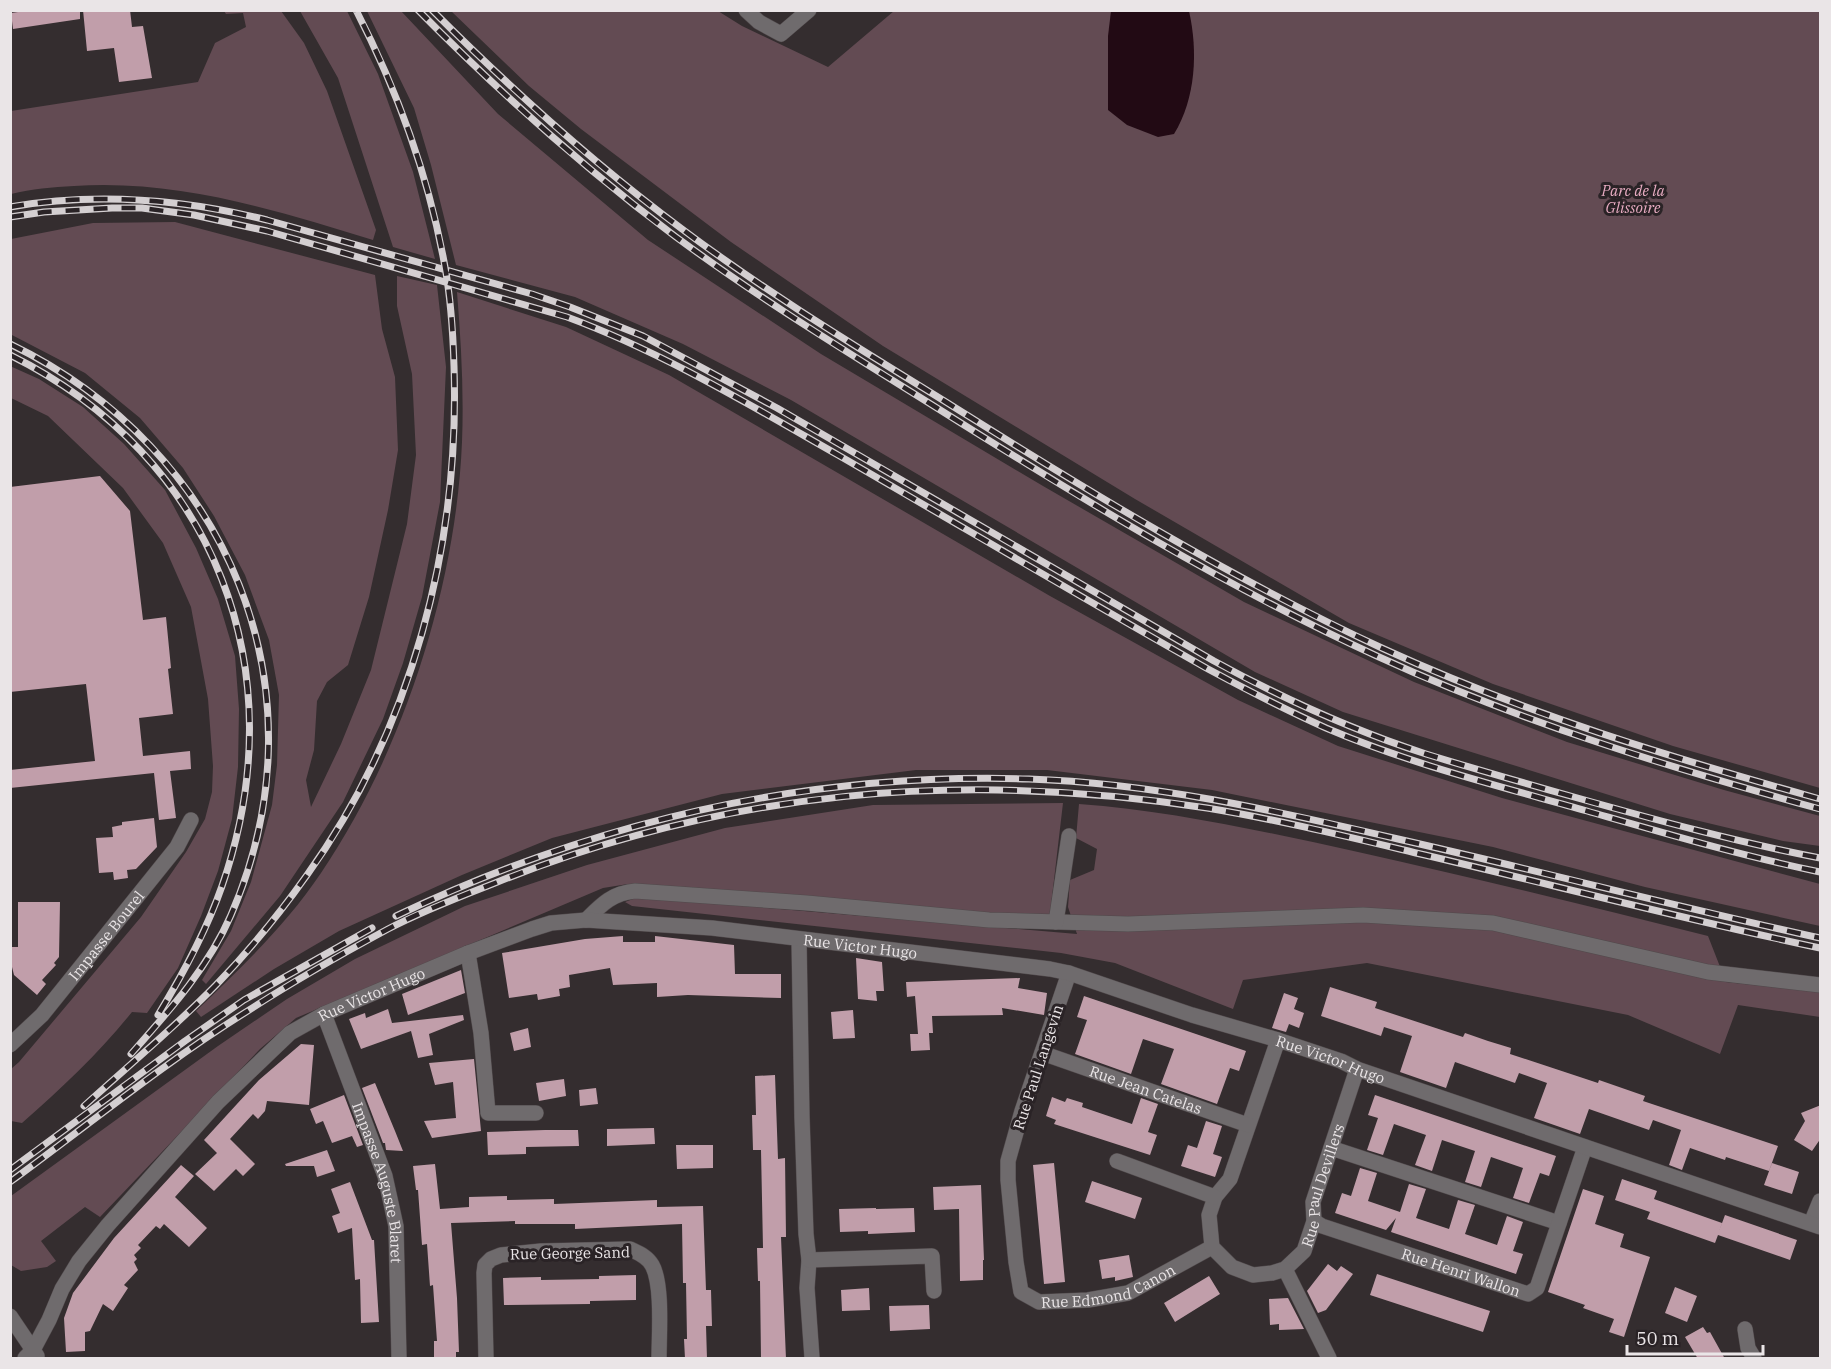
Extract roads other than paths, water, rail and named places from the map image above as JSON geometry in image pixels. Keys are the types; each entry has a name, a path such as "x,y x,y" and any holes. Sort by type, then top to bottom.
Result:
{"street":[{"path":"746,10 759,22 781,34 809,10"},
{"name":"Impasse Bourel","path":"10,1045 42,1015 177,847 191,820"},
{"path":"1056,922 1069,836"},
{"path":"586,920 609,898 622,892 635,891 807,903 989,920 1128,924 1364,915 1494,923 1708,972 1821,985"},
{"name":"Rue Victor Hugo","path":"32,1356 62,1289 79,1261 108,1225 218,1102 290,1033 324,1014 468,953 551,923 586,920 712,928 1069,973 1192,1015 1278,1040 1816,1225"},
{"path":"798,939 806,1234 809,1260 807,1288 812,1359"},
{"path":"468,953 481,1033 488,1113 536,1113"},
{"name":"Rue Paul Langevin","path":"1008,1161 1022,1111 1069,973"},
{"name":"Impasse Auguste Blaret","path":"324,1014 385,1176 392,1206 396,1226 399,1359"},
{"path":"1278,1040 1230,1179 1215,1197 1209,1215 1212,1246 1232,1267 1253,1275 1285,1269 1329,1359"},
{"name":"Rue Jean Catelas","path":"1042,1053 1248,1125"},
{"name":"Rue Paul Devillers","path":"1285,1269 1304,1251 1314,1221 1313,1202 1358,1069"},
{"name":"Rue Henri Wallon","path":"1314,1221 1322,1226 1528,1293 1537,1288 1585,1147"},
{"path":"1331,1148 1559,1222"},
{"name":"Rue Edmond Canon","path":"1008,1161 1016,1262 1021,1292 1039,1302 1088,1300 1128,1293 1212,1246"},
{"path":"1117,1161 1215,1197"},
{"path":"1816,1225 1821,1201"},
{"name":"Rue George Sand","path":"486,1359 484,1273 485,1265 490,1259 501,1255 541,1251 630,1249 642,1255 652,1266 658,1286 659,1359"},
{"path":"809,1260 932,1256 934,1291"},
{"path":"10,1316 32,1356"},
{"path":"1745,1329 1748,1348 1754,1359"}],"railway":[{"path":"84,1106 216,985 264,931 307,875 344,819 375,759 401,697 422,632 438,567 448,500 454,433 454,366 450,304 438,233 421,168 385,72 356,10"},
{"path":"418,10 511,100 575,156 676,237 772,304 871,367 1154,540 1322,630 1433,681 1597,742 1820,809"},
{"path":"432,10 522,97 585,152 649,204 714,252 846,340 1161,533 1327,622 1490,694 1599,733 1820,799"},
{"path":"10,207 43,202 107,199 203,207 267,220 532,294 570,307 643,336 777,408 1214,661 1318,712 1398,745 1500,776 1697,830 1820,858"},
{"path":"10,217 44,212 112,208 142,208 194,215 267,231 567,317 637,346 705,380 1208,669 1326,728 1390,753 1488,783 1703,844 1820,872"},
{"path":"10,344 86,389 150,446 202,511 239,584 262,663 268,746 259,830 231,915 199,971 131,1054"},
{"path":"10,355 81,398 141,451 187,511 221,578 242,650 249,727 243,806 216,903 193,952 158,1015"},
{"path":"396,916 472,883 548,854 626,829 704,809 784,794 865,784 946,779 1029,779 1122,786 1261,809 1820,938"},
{"path":"10,1182 156,1073 263,1001 316,969 414,916 495,883 582,852 670,827 758,808 846,796 935,791 1024,791 1115,796 1207,808 1344,836 1820,948"},
{"path":"10,1170 244,1000 372,928"}],"park label":[{"name":"Parc de la Glissoire","path":"1633,198"}]}
